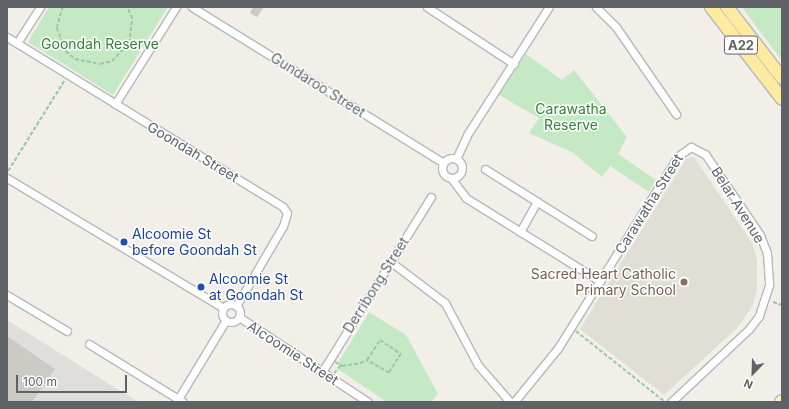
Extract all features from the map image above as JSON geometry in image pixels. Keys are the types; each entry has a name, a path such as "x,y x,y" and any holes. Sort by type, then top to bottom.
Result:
{"highway":[{"name":"A22","path":"711,7 782,99"},
{"name":"A22","path":"727,7 782,78"}],"street":[{"path":"17,44 40,7"},
{"path":"115,104 176,7"},
{"name":"Gundaroo Street","path":"192,7 444,163"},
{"path":"427,7 514,64"},
{"path":"549,7 456,159 444,163 443,172 451,178 466,198 600,281"},
{"path":"596,7 616,27 676,114"},
{"name":"Goondah Street","path":"7,37 67,76 283,207 287,213 283,226 236,306"},
{"name":"Carawatha Street","path":"514,402 539,374 572,327 678,156 691,147"},
{"name":"Belar Avenue","path":"671,402 749,329 759,316 769,285 767,253 760,235 705,154 691,147"},
{"path":"451,178 458,177 462,169 456,159"},
{"path":"486,169 592,236"},
{"path":"7,178 223,308 226,320 181,400 89,344"},
{"name":"Derribong Street","path":"322,372 431,198"},
{"path":"520,232 537,201"},
{"path":"391,262 445,303 478,365 510,402"},
{"path":"7,295 67,331"},
{"path":"223,308 228,304 236,306 239,317 226,320"},
{"name":"Alcoomie Street","path":"239,317 368,402"}],"path":[{"path":"63,7 57,28 66,51 81,62 100,64 112,61 129,43 132,19 127,7"},
{"path":"7,172 67,76"},
{"path":"773,302 782,305"},
{"path":"572,327 665,402"},
{"path":"331,378 341,365 366,360 389,373 401,354 380,340 366,360"},
{"path":"336,370 334,362 341,365"}],"shaded area":[{"name":"Sacred Heart Catholic Primary School","path":"694,157 752,243 757,260 757,289 753,305 737,328 664,395 580,329 686,159"},
{"path":"7,320 138,402 7,402"}],"green space":[{"name":"Goondah Reserve","path":"49,7 168,7 113,95 28,42"},
{"path":"742,7 782,7 782,61"},
{"name":"Carawatha Reserve","path":"526,54 562,80 574,70 627,137 618,154 656,180 649,192 610,166 602,177 572,152 529,133 539,118 499,95"},
{"path":"369,312 406,335 438,394 431,402 387,402 339,370 338,363"}],"building":[{"path":"253,7 264,7 257,17 250,13"},
{"path":"7,336 55,369 32,402 7,402"}],"place":[{"name":"Alcoomie St before Goondah St","path":"124,242"},
{"name":"Sacred Heart Catholic Primary School","path":"684,282"},
{"name":"Alcoomie St at Goondah St","path":"201,287"}]}
